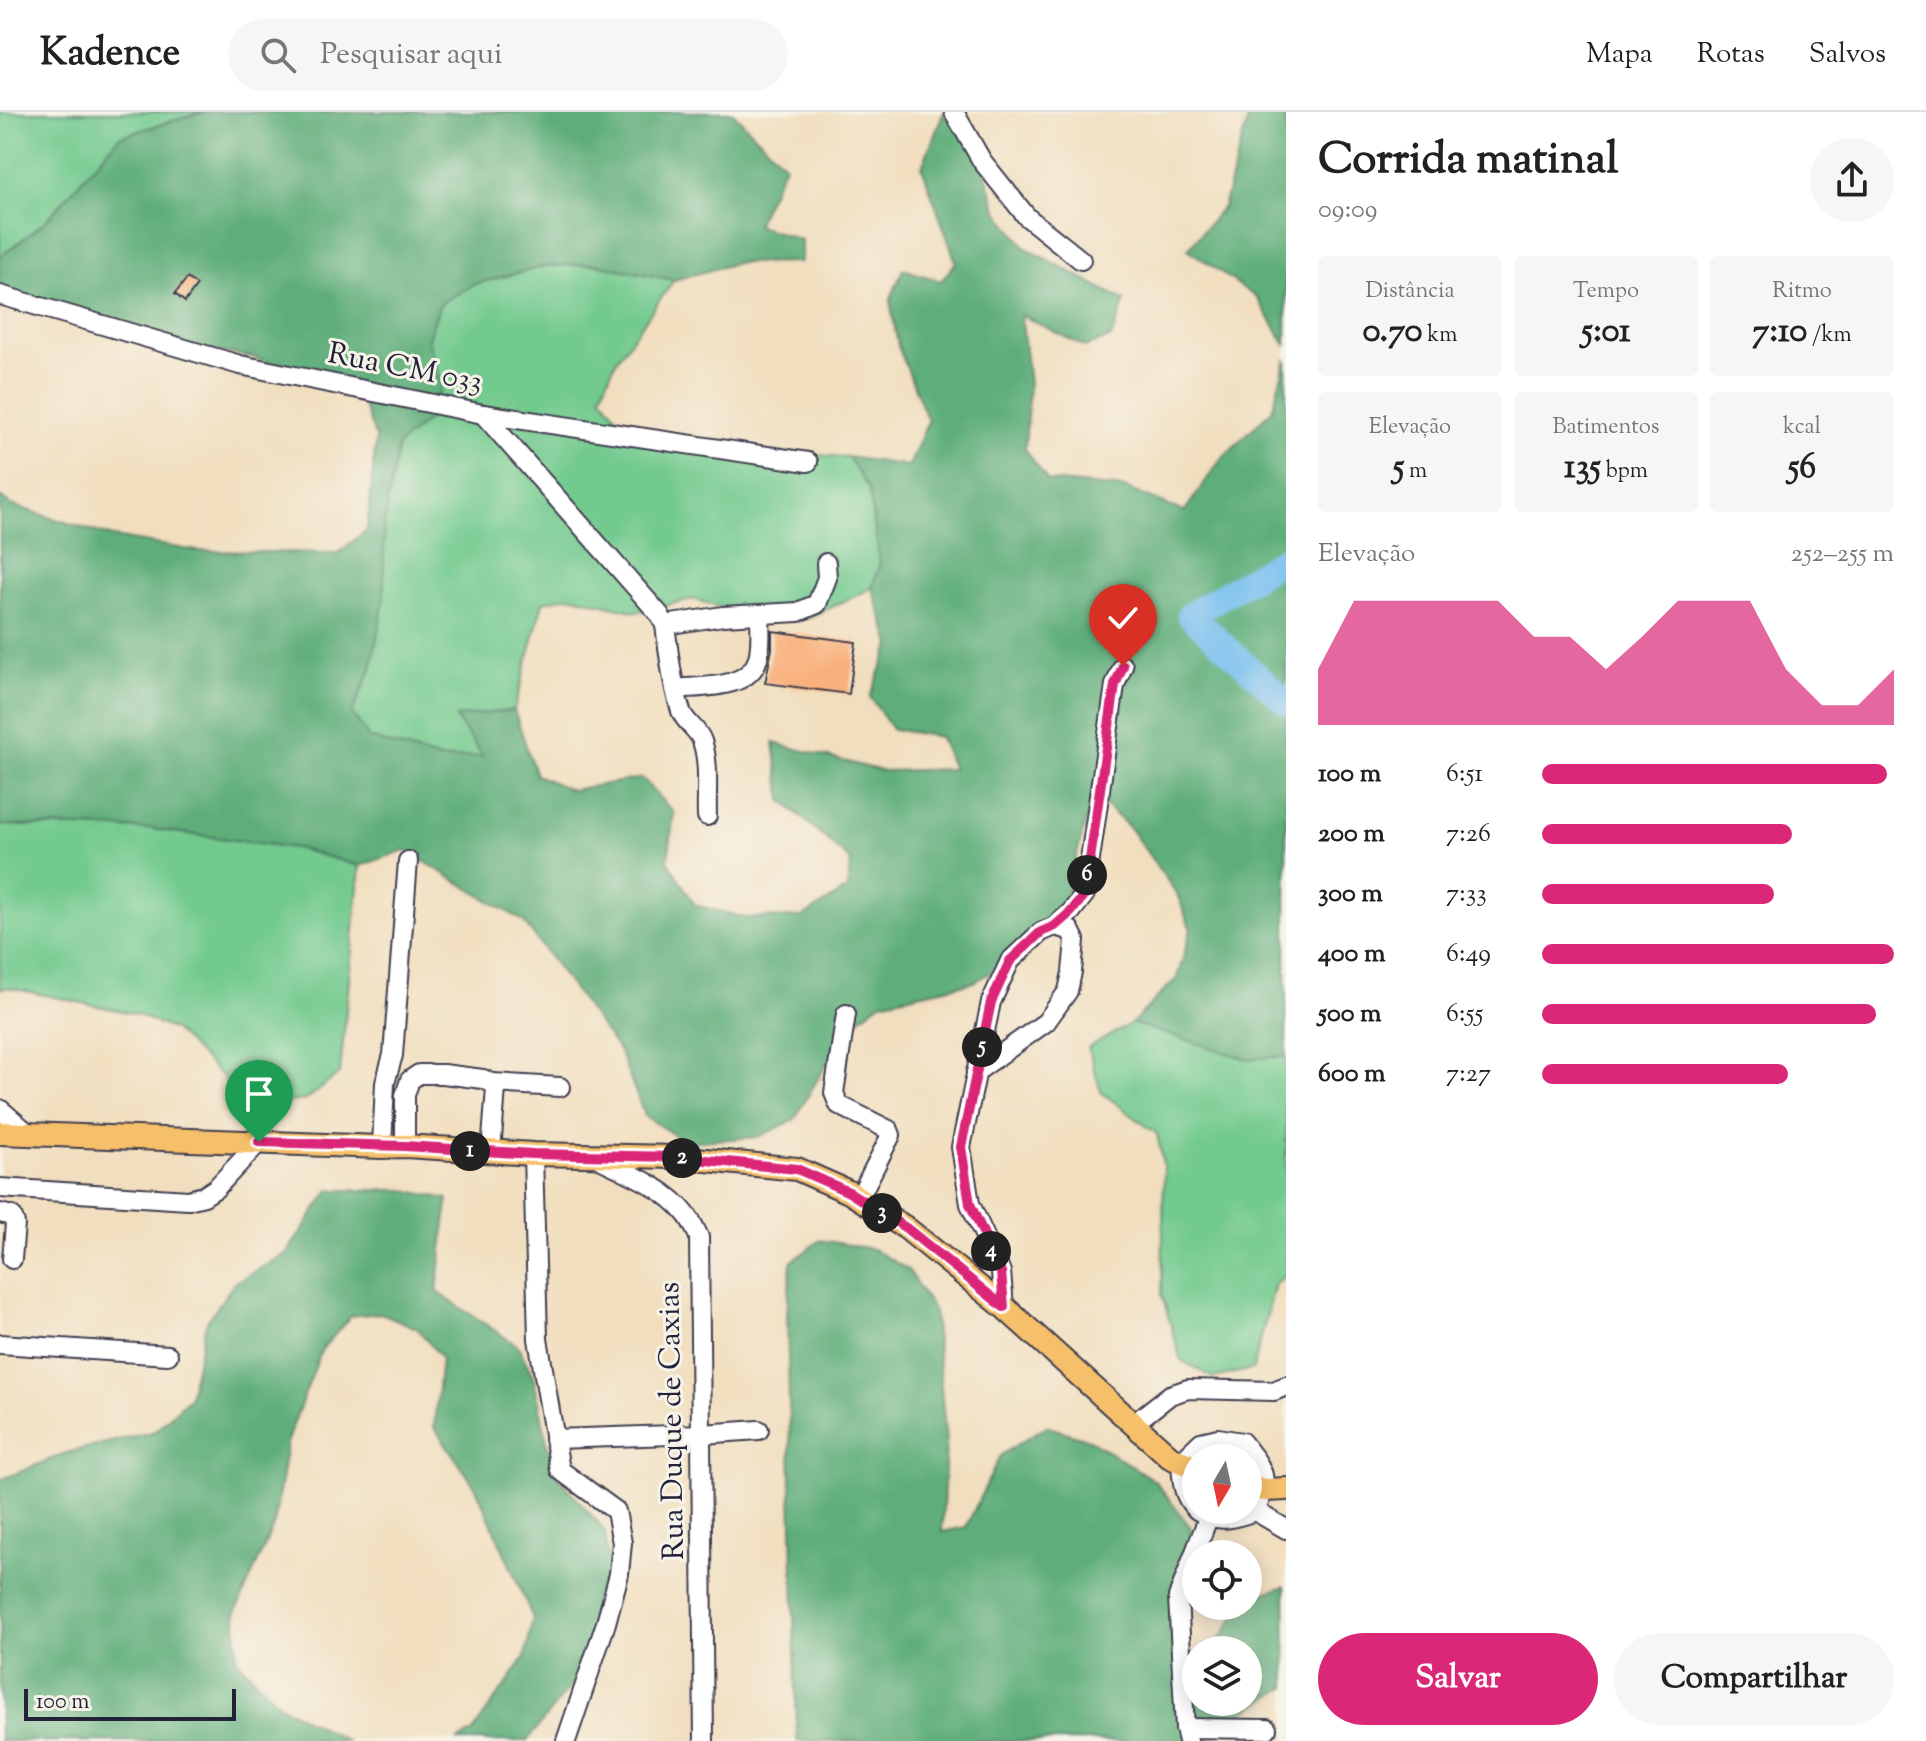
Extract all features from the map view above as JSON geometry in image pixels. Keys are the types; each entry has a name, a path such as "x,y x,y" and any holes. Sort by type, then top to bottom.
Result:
{"main road":[{"path":"0,1133 676,1157 797,1169 849,1192 906,1228 1004,1307 1170,1457 1182,1462"}],"street":[{"path":"954,112 982,161 1027,217 1081,260"},
{"name":"Rua CM 033","path":"0,295 240,365 483,414 808,462"},
{"path":"483,414 660,615 665,625 682,716 695,728 702,741 707,816"},
{"path":"665,625 723,616 798,612 817,604 827,578 826,563"},
{"path":"675,689 732,684 753,671 759,657 760,614"},
{"path":"1004,1307 1001,1272 970,1204 961,1147 991,1002 1010,961 1041,932 1055,926 1071,912 1085,894 1115,685 1123,666"},
{"path":"394,1147 385,1083 393,1055 408,861"},
{"path":"976,1072 1046,1022 1068,991 1075,940 1070,930 1055,926"},
{"path":"846,1014 835,1100 839,1105 889,1130 891,1135 859,1198"},
{"path":"394,1147 410,1080 419,1074 560,1087"},
{"path":"491,1152 496,1088 492,1083"},
{"path":"0,1109 29,1134"},
{"path":"0,1188 188,1200 204,1196 216,1188 259,1142"},
{"path":"533,1154 538,1339 560,1470 616,1511 622,1543 619,1574 606,1623 566,1741"},
{"name":"Rua Duque de Caxias","path":"594,1156 642,1180 675,1202 689,1217 699,1237 701,1739"},
{"path":"0,1213 12,1216 15,1224 12,1259"},
{"path":"0,1344 168,1355"},
{"path":"1133,1424 1170,1395 1188,1389 1274,1391 1286,1386"},
{"path":"554,1439 759,1430"},
{"path":"1200,1444 1218,1438 1244,1444"},
{"path":"1262,1515 1286,1529"},
{"path":"1197,1524 1178,1597 1187,1734 1267,1729"}],"green space":[{"path":"0,112 203,112 119,137 46,221 0,257"},
{"path":"203,112 734,112 785,165 756,225 801,240 801,262 736,263 674,280 595,264 546,266 474,284 440,304 428,338 441,385 435,414 398,445 384,523 384,600 371,669 352,713 369,738 441,759 483,756 455,717 514,710 536,775 571,790 642,778 674,813 668,861 695,905 746,918 803,917 847,889 851,861 782,800 774,743 882,771 953,769 940,737 892,729 870,697 891,644 872,588 880,563 869,490 848,457 909,466 928,421 898,346 890,301 903,269 941,281 956,262 922,167 943,114 976,144 997,210 1026,248 1125,301 1111,338 1085,347 1021,315 1029,384 1025,449 1048,481 1125,488 1184,512 1222,458 1272,410 1286,359 1286,1056 1247,1059 1132,1023 1177,978 1191,930 1177,894 1128,826 1093,794 1065,899 1017,957 974,982 881,1002 848,1027 794,1120 759,1137 685,1142 645,1116 619,1051 523,921 405,850 360,866 296,848 152,829 0,825 0,497 11,505 113,537 197,551 338,553 367,530 376,438 359,394 252,357 131,338 0,300 0,257 46,221 119,137"},
{"path":"1250,112 1286,112 1286,345 1257,298 1188,249 1223,207"},
{"path":"595,264 674,280 616,361 601,395 626,429 767,452 848,457 869,490 880,563 872,588 809,618 760,620 693,599 636,612 570,596 543,602 514,710 456,717 484,756 441,759 369,738 352,713 371,669 384,600 384,523 398,445 435,414 441,385 428,338 440,304 474,284 546,266"},
{"path":"0,825 152,829 296,848 360,866 340,1073 306,1100 270,1104 232,1086 174,1030 136,1014 6,987 0,989"},
{"path":"1132,1023 1247,1059 1286,1056 1286,1275 1275,1284 1253,1369 1213,1378 1181,1360 1162,1295 1164,1169 1157,1134 1101,1092 1088,1048"},
{"path":"329,1190 404,1190 448,1199 437,1292 518,1346 534,1378 553,1471 605,1531 612,1587 594,1647 570,1687 527,1741 457,1741 472,1733 525,1657 533,1618 476,1488 434,1427 441,1358 417,1328 381,1313 351,1316 322,1349 288,1438 274,1524 236,1612 237,1659 279,1705 347,1741 0,1741 0,1480 66,1453 155,1431 189,1398 206,1323 234,1283 287,1253"},
{"path":"820,1240 873,1249 908,1270 934,1311 946,1441 942,1532 966,1527 1000,1456 1046,1426 1090,1440 1155,1481 1182,1516 1182,1524 1188,1524 1191,1528 1190,1540 1182,1540 1182,1620 1185,1620 1182,1716 1238,1716 1218,1728 1209,1741 797,1741 787,1317 791,1262"},
{"path":"1285,1586 1286,1687 1262,1701 1262,1636 1223,1636 1232,1620 1262,1620 1262,1593"}],"building":[{"path":"187,278 197,285 185,302 175,294"},
{"path":"772,631 856,642 849,694 765,683 772,649"}],"waterway":[{"path":"1286,558 1190,615 1286,702"}],"route":[{"path":"259,1142 676,1157 797,1169 849,1192 906,1228 1004,1307 1001,1272 970,1204 961,1147 991,1002 1010,961 1041,932 1055,926 1071,912 1085,894 1115,685 1123,666"}]}
